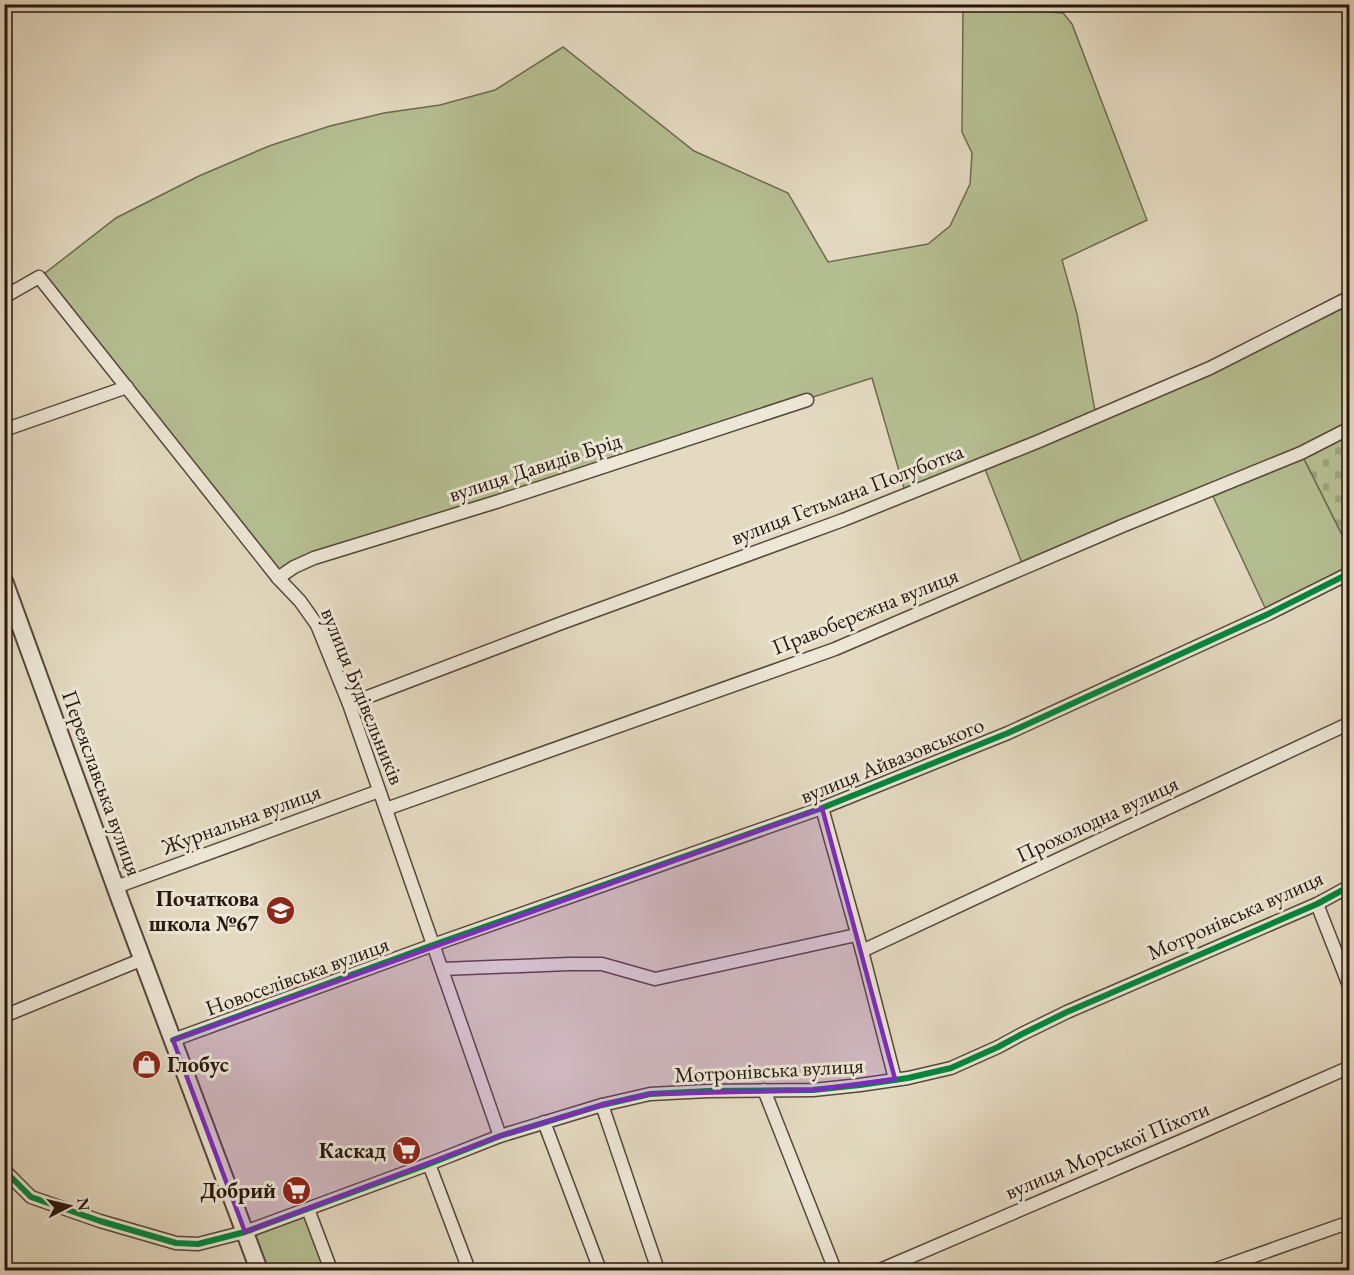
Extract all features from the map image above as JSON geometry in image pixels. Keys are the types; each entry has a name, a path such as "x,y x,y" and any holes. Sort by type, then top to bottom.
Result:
{"street":[{"name":"вулиця Будівельників","path":"4,297 39,277 278,578 300,601 316,625 349,704 500,1136"},
{"name":"вулиця Гетьмана Полуботка","path":"349,704 843,520 1016,451 1210,368 1350,297"},
{"path":"4,430 127,387"},
{"name":"вулиця Давидів Брід","path":"278,578 294,567 314,558 496,502 807,400"},
{"name":"Правобережна вулиця","path":"386,809 835,649 1122,526 1300,453 1350,428"},
{"name":"вулиця Айвазовського","path":"433,945 822,808 1008,733 1269,614 1350,573"},
{"name":"Переяславська вулиця","path":"4,581 259,1270"},
{"name":"Прохолодна вулиця","path":"862,951 1350,723"},
{"name":"Журнальна вулиця","path":"116,887 379,791"},
{"path":"822,808 896,1079"},
{"name":"Мотронівська вулиця","path":"4,1170 31,1197 100,1221 176,1243 198,1244 245,1232 500,1136 602,1105 650,1094 813,1089 860,1085 939,1072 965,1063 1067,1012 1317,904 1350,886"},
{"path":"1317,904 1350,988"},
{"path":"442,969 602,964 655,979 856,935"},
{"name":"Новоселівська вулиця","path":"173,1040 433,945"},
{"path":"4,1016 143,959"},
{"name":"вулиця Морської Піхоти","path":"880,1270 1350,1067"},
{"path":"765,1090 835,1270"},
{"path":"602,1105 658,1270"},
{"path":"544,1122 600,1270"},
{"path":"429,1164 469,1270"},
{"path":"308,1209 331,1270"},
{"path":"1214,1270 1350,1222"}],"highlighted area":[{"path":"822,808 895,1079 813,1090 650,1094 602,1105 500,1136 245,1232 173,1040"}],"green space":[{"path":"963,6 1063,13 1072,24 1147,220 1062,260 1077,314 1096,416 1349,297 1349,428 1301,453 1349,549 1349,573 1268,614 1210,490 1024,568 983,464 906,495 872,378 314,558 278,578 40,277 116,218 199,176 269,146 330,126 384,113 440,105 495,90 563,47 694,151 788,193 828,262 928,244 950,226 970,184 972,153 962,132"},
{"path":"1349,428 1349,549 1301,453"},
{"path":"308,1209 331,1270 259,1270 245,1232"}],"cycle path":[{"path":"173,1040 433,945 822,808 1008,733 1268,614 1350,573"},
{"path":"4,1170 31,1197 100,1221 176,1243 198,1244 245,1232 500,1136 602,1105 650,1094 813,1090 908,1078 951,1068 1067,1012 1317,904 1350,886"}],"place":[{"name":"Початкова школа №67","path":"280,911"},
{"name":"Глобус","path":"146,1064"},
{"name":"Каскад","path":"407,1150"},
{"name":"Добрий","path":"297,1190"}]}
